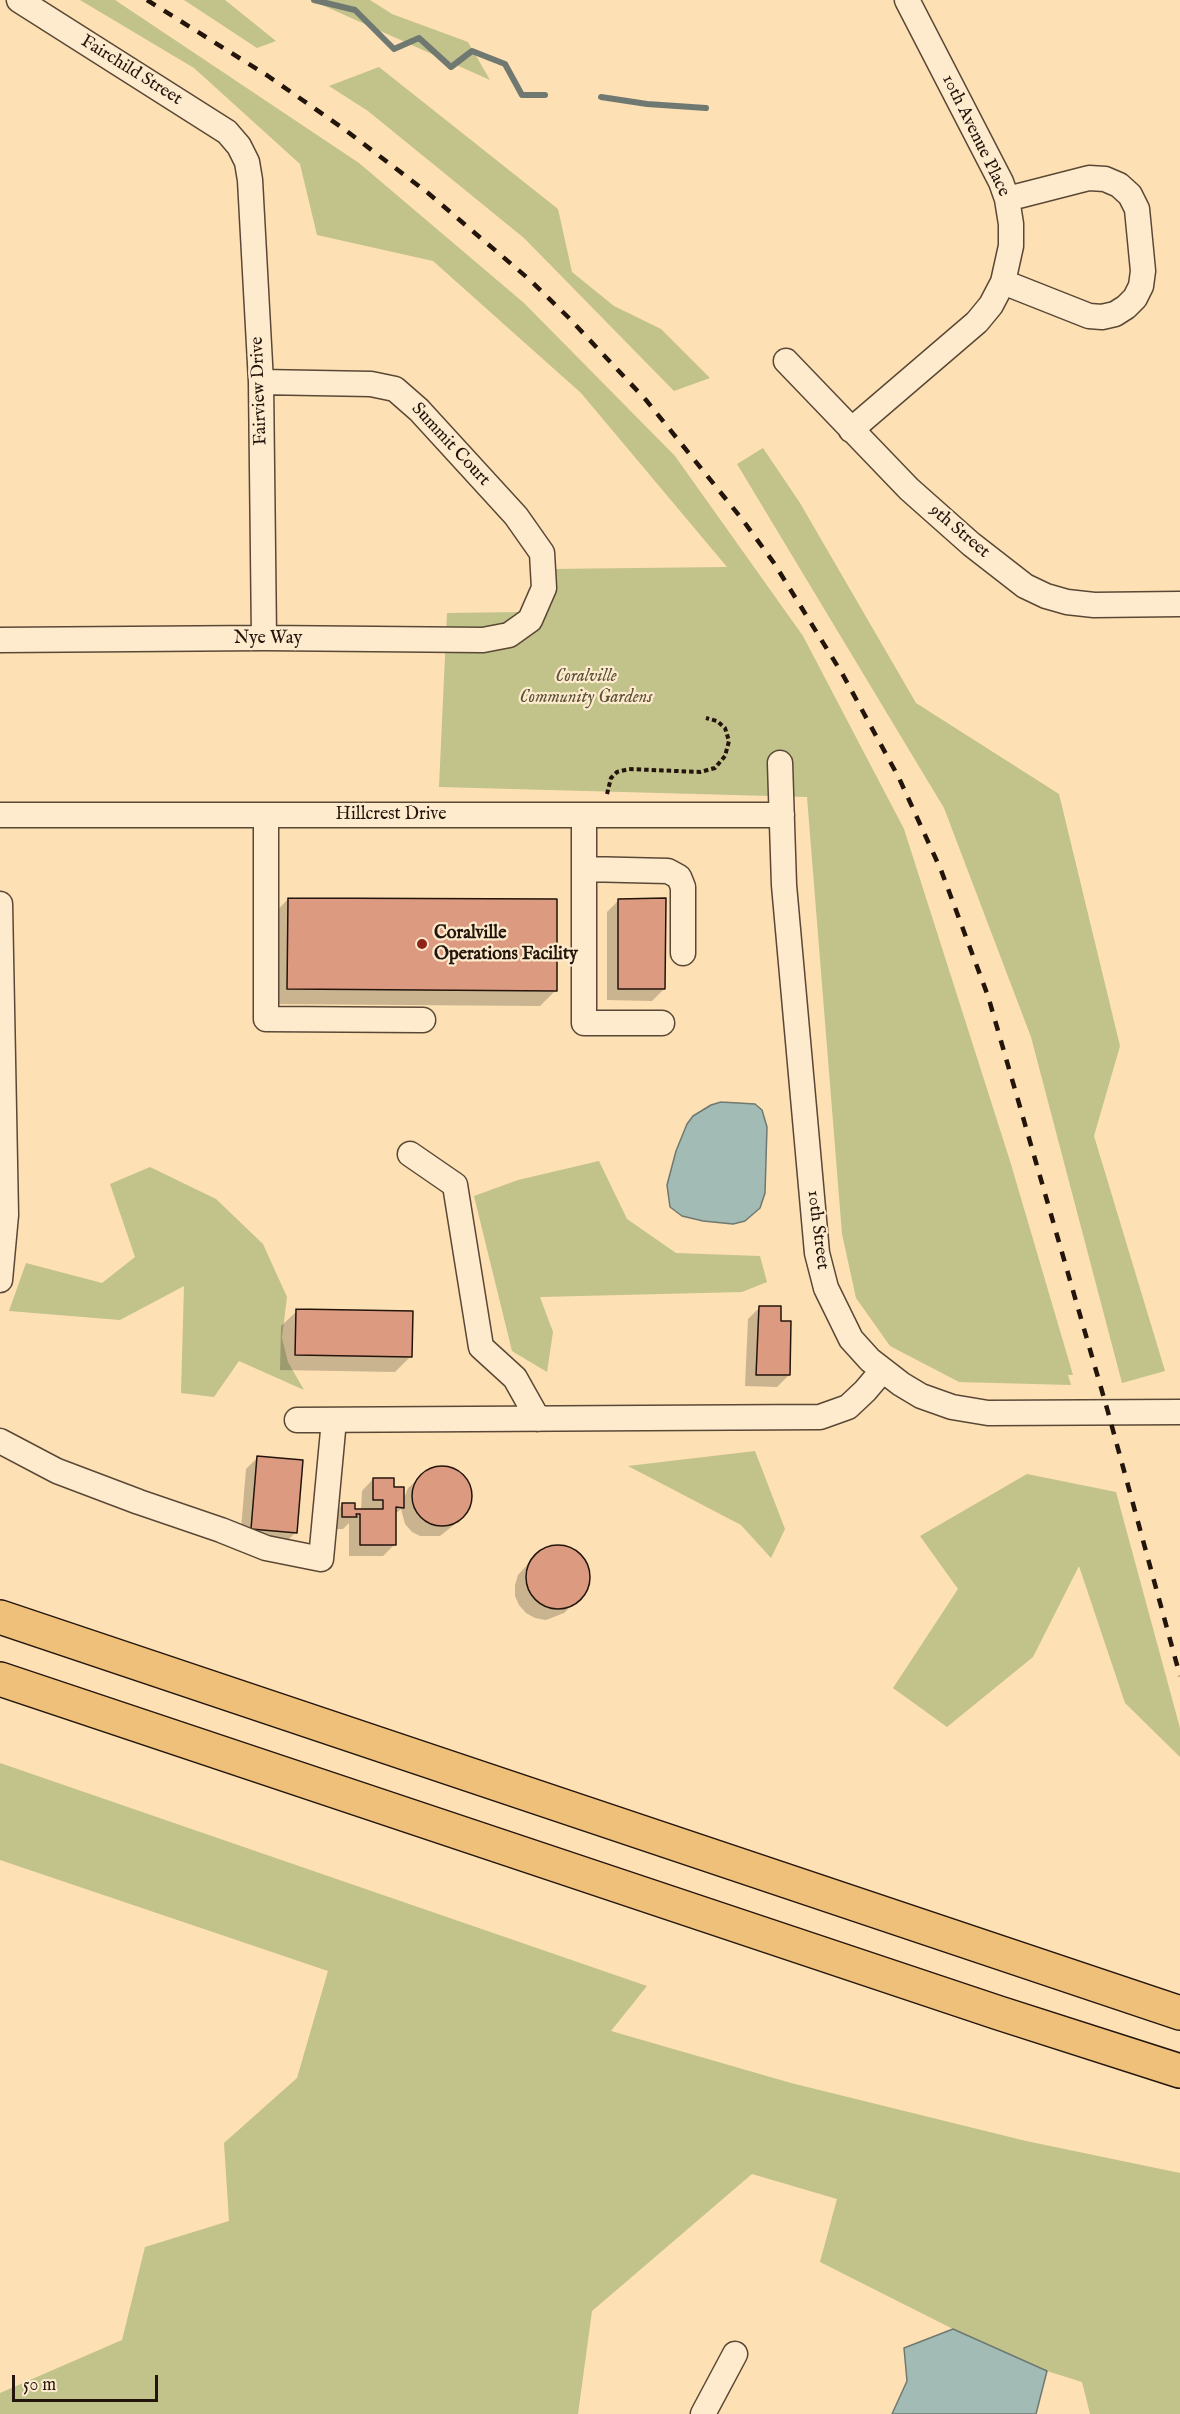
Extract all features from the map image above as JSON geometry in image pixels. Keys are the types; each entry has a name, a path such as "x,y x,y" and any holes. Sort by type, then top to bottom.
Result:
{"highway":[{"path":"0,1617 1180,2013"},
{"path":"0,1679 976,2006 1180,2072"}],"street":[{"name":"Fairchild Street","path":"19,0 227,132 239,146"},
{"name":"10th Avenue Place","path":"851,430 977,322 991,305 1002,282 1011,246 1011,224 1007,199 1001,182 907,0"},
{"name":"Fairview Drive","path":"239,146 247,162 250,180 261,382 264,638"},
{"path":"1002,282 1089,316 1102,317 1121,311 1135,298 1141,286 1143,271 1137,209 1130,195 1119,185 1105,178 1089,178 1007,199"},
{"name":"9th Street","path":"786,361 909,489 971,544 1025,586 1046,596 1067,602 1094,605 1180,604"},
{"name":"Summit Court","path":"261,382 371,384 395,389 419,410 516,516 542,553 544,588 530,620"},
{"name":"Nye Way","path":"0,640 264,638 483,640 509,634 530,620"},
{"name":"10th Street","path":"780,764 784,885 817,1253 826,1288 851,1340 882,1371 901,1384 921,1396 952,1407 988,1413 1180,1412"},
{"name":"Hillcrest Drive","path":"0,815 782,815"},
{"path":"266,815 266,1019 423,1020"},
{"path":"596,815 584,869 584,1023 662,1023"},
{"path":"584,869 668,871 679,877 683,887 683,953"},
{"path":"0,903 6,1215 1,1279"},
{"path":"410,1154 455,1185 481,1347 515,1378 538,1419"},
{"path":"297,1420 820,1418 848,1407 882,1371"},
{"path":"0,1441 57,1471 139,1502 266,1548 321,1559 334,1420"},
{"path":"703,2414 735,2354"}],"path":[{"path":"596,815 611,778 617,772 629,769 700,772 715,768 725,756 729,741 725,728 717,721 706,718"}],"green space":[{"name":"Coralville Community Gardens","path":"80,0 115,0 359,163 524,303 675,456 803,636 904,829 1010,1161 1073,1375 1068,1375 1071,1385 959,1382 890,1346 856,1298 842,1234 807,797 439,787 447,613 522,612 549,569 727,567 581,393 433,261 317,235 300,164 194,68"},
{"path":"184,0 225,0 276,41 257,48"},
{"path":"311,0 370,0 392,14 468,42 490,80"},
{"path":"379,67 558,209 572,272 614,306 661,329 710,378 674,391 524,238 368,111 329,86"},
{"path":"763,448 800,503 916,703 1059,794 1120,1046 1094,1136 1165,1371 1122,1383 1031,1037 944,808 737,464"},
{"path":"599,1161 627,1219 676,1253 760,1256 767,1282 742,1292 540,1297 553,1332 547,1372 512,1351 474,1196 518,1180"},
{"path":"150,1167 216,1199 263,1244 287,1297 282,1338 288,1362 304,1390 239,1361 214,1397 181,1393 184,1286 120,1320 9,1311 26,1263 102,1283 135,1257 110,1184"},
{"path":"755,1451 785,1529 771,1558 741,1525 628,1466"},
{"path":"1027,1474 1116,1492 1180,1728 1180,1757 1125,1703 1079,1566 1033,1657 947,1727 893,1688 958,1589 920,1536"},
{"path":"0,1763 647,1986 611,2031 791,2083 1026,2141 1180,2173 1180,2414 1090,2414 1082,2382 1047,2371 953,2329 820,2262 837,2199 752,2174 592,2311 578,2414 0,2414 0,2393 122,2340 145,2247 229,2221 224,2143 297,2078 328,1971 0,1860"}],"water":[{"path":"721,1102 755,1104 762,1110 767,1127 765,1193 760,1208 745,1221 733,1224 682,1216 670,1207 667,1185 676,1151 687,1124 693,1116"},
{"path":"953,2329 1047,2371 1036,2414 892,2414 907,2381 904,2348"}],"building":[{"name":"Coralville Operations Facility","path":"288,898 557,899 557,991 287,989"},
{"path":"666,898 665,989 618,989 618,899"},
{"path":"759,1306 781,1306 781,1321 791,1321 790,1375 756,1375"},
{"path":"296,1309 413,1311 412,1357 295,1355"},
{"path":"257,1456 303,1460 297,1533 251,1529"},
{"path":"436,1466 448,1466 464,1474 470,1484 472,1496 470,1508 464,1518 448,1526 436,1526 420,1518 412,1502 412,1490 420,1474"},
{"path":"373,1478 394,1478 394,1487 404,1487 404,1508 396,1507 396,1545 360,1545 360,1514 356,1514 357,1517 342,1517 342,1503 355,1503 355,1509 383,1509 383,1500 373,1500"},
{"path":"558,1545 576,1550 581,1554 585,1559 590,1577 585,1595 581,1600 576,1604 558,1609 540,1604 535,1600 531,1595 526,1577 531,1559 535,1554 540,1550"}],"waterway":[{"path":"314,0 355,10 394,49 419,38 451,67 472,51 505,64 522,95 545,95"},
{"path":"601,97 647,104 706,108"}],"railway":[{"path":"147,0 268,76 344,129 428,193 530,280 646,400 742,519 774,563 843,675 899,778 941,870 988,996 1108,1412 1180,1676"}],"place":[{"name":"Coralville Operations Facility","path":"422,944"}]}
